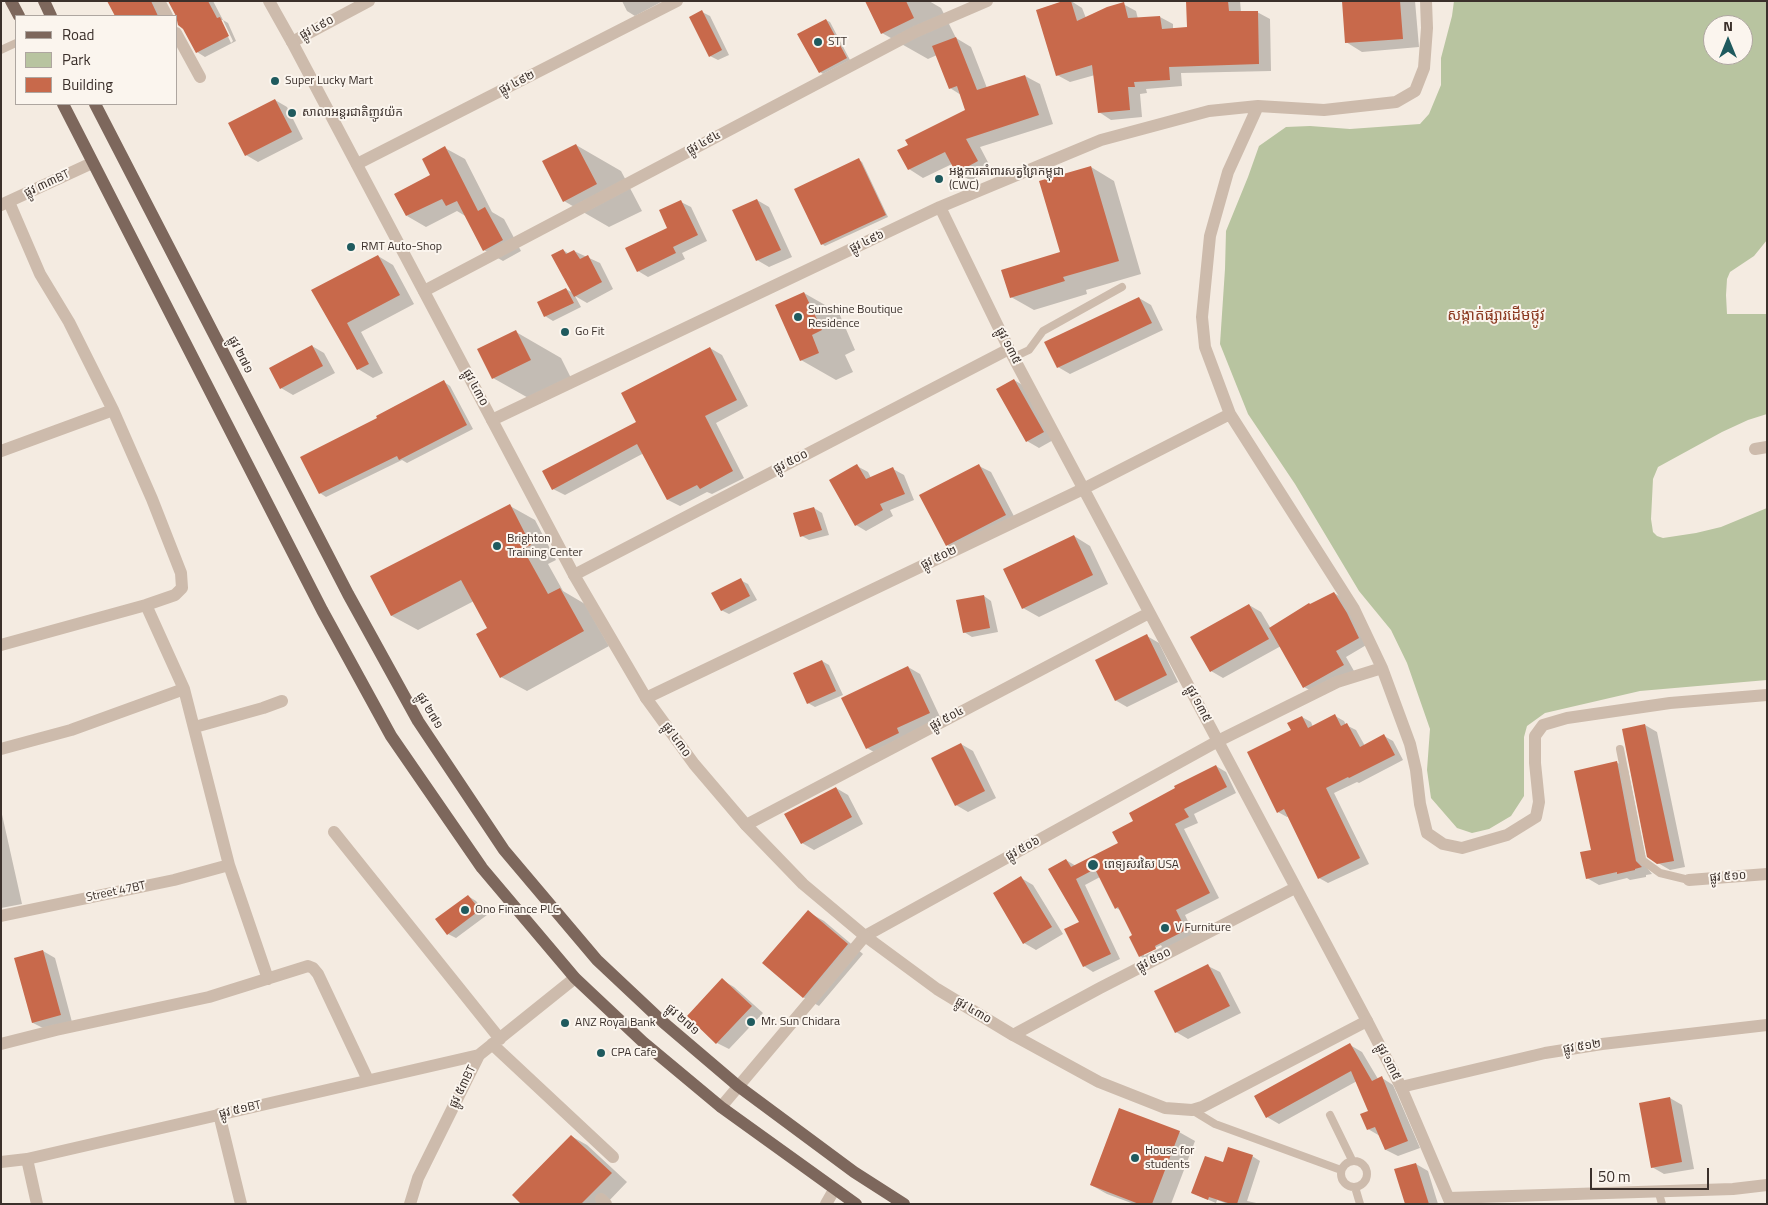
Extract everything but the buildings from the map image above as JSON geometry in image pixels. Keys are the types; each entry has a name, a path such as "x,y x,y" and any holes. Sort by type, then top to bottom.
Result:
{"main road":[{"path":"11,1 18,15"},
{"path":"44,1 51,15"},
{"path":"63,105 322,610 392,736 482,868 575,978 643,1042 721,1107 856,1204"},
{"name":"ផ្លូវ ២៧១","path":"96,105 348,594 418,721 504,850 597,960 664,1023 738,1086 854,1172 904,1204"}],"street":[{"path":"159,1 166,15"},
{"name":"ផ្លូវ ៤៣០","path":"269,1 574,575 646,698 694,764 746,825 802,884 865,936 937,989 1013,1035 1099,1082 1165,1108 1192,1110 1202,1107 1366,1021"},
{"name":"ផ្លូវ ៤៩០","path":"292,42 369,1"},
{"name":"ផ្លូវ ៤៩២","path":"357,164 677,1"},
{"name":"ផ្លូវ ៤៩៤","path":"424,291 915,32 987,1"},
{"name":"ផ្លូវ ៤៩៦","path":"492,420 940,207 1101,140 1209,111 1258,106 1324,110 1396,102 1415,91 1424,68 1427,28 1426,1"},
{"path":"178,37 200,77"},
{"path":"1258,106 1228,172 1210,236 1202,317 1205,347 1230,414 1354,609 1382,668 1410,744 1427,833 1443,844 1462,848 1508,835 1536,817 1539,802 1535,763 1535,736 1543,725 1567,718 1651,706 1766,695"},
{"name":"ផ្លូវ ៣៣BT","path":"5,203 92,163"},
{"path":"1,645 146,605 175,595 182,588 181,573 152,498 113,410 69,322 40,274 5,203"},
{"name":"ផ្លូវ ១៣៥","path":"940,207 1011,353 1400,1087 1450,1201"},
{"name":"ផ្លូវ ៥០០","path":"574,575 1011,353"},
{"path":"1,451 113,410"},
{"name":"ផ្លូវ ៥០២","path":"646,698 1083,489 1230,414"},
{"path":"146,605 184,689 230,865 268,979"},
{"name":"ផ្លូវ ៥០៤","path":"746,825 1149,613"},
{"name":"ផ្លូវ ៥០៦","path":"721,1107 865,936 1218,741 1338,682 1382,668"},
{"path":"1,749 71,730 184,689"},
{"path":"195,727 282,701"},
{"path":"334,832 496,1042 613,1157"},
{"name":"Street 47BT","path":"1,916 174,880 230,865"},
{"name":"ផ្លូវ ៥១០","path":"1689,880 1767,874"},
{"name":"ផ្លូវ ៥១០","path":"1013,1035 1109,983 1295,888"},
{"path":"1,1044 56,1030 209,997 308,966 313,968 318,974 368,1080"},
{"name":"ផ្លូវ ៥៣BT","path":"410,1204 418,1178 479,1056 575,978"},
{"name":"ផ្លូវ ៥១២","path":"1400,1087 1555,1052 1602,1044 1767,1025"},
{"name":"ផ្លូវ ៥១BT","path":"1,1162 27,1159 479,1056"},
{"path":"219,1114 241,1204"},
{"path":"27,1159 37,1204"},
{"path":"1450,1201 1658,1190 1733,1189 1767,1185"},
{"path":"826,1204 834,1190"}],"lane":[{"path":"1,50 15,43"},
{"path":"1011,353 1029,350 1043,331 1122,288"},
{"path":"1620,749 1642,860 1660,873 1689,880"},
{"path":"1192,1110 1216,1124 1341,1170"},
{"path":"1330,1115 1352,1160 1363,1164 1367,1172 1364,1183 1355,1187 1348,1186 1341,1179 1341,1170 1344,1165 1352,1160"},
{"path":"1355,1187 1360,1204"},
{"path":"1658,1190 1662,1204"}],"green space":[{"path":"1454,1 1767,1 1767,240 1754,256 1730,272 1727,279 1726,295 1727,314 1767,314 1767,414 1722,432 1658,467 1653,479 1651,519 1653,532 1663,538 1721,527 1767,508 1767,680 1640,691 1545,713 1527,726 1524,737 1524,796 1511,816 1489,829 1472,833 1457,828 1431,798 1427,770 1430,729 1407,663 1391,630 1359,591 1295,484 1248,414 1220,344 1226,231 1259,146 1286,127 1310,126 1350,129 1420,124 1429,114 1441,85 1441,58"}],"place":[{"name":"STT","path":"818,42"},
{"name":"Super Lucky Mart","path":"275,81"},
{"name":"សាលាអន្តរជាតិញូវយ៉ក","path":"292,113"},
{"name":"អង្គការគាំពារសត្វព្រៃកម្ពុជា (CWC)","path":"939,179"},
{"name":"RMT Auto-Shop","path":"351,247"},
{"name":"Sunshine Boutique Residence","path":"798,317"},
{"name":"Go Fit","path":"565,332"},
{"name":"Brighton Training Center","path":"497,546"},
{"name":"ពេទ្យសរសៃ USA","path":"1093,865"},
{"name":"Ono Finance PLC","path":"465,910"},
{"name":"V Furniture","path":"1165,928"},
{"name":"Mr. Sun Chidara","path":"751,1022"},
{"name":"ANZ Royal Bank","path":"565,1023"},
{"name":"CPA Cafe","path":"601,1053"},
{"name":"House for students","path":"1135,1158"}],"district":[{"name":"សង្កាត់ផ្សារដើមថ្កូវ","path":"1496,316"}]}
